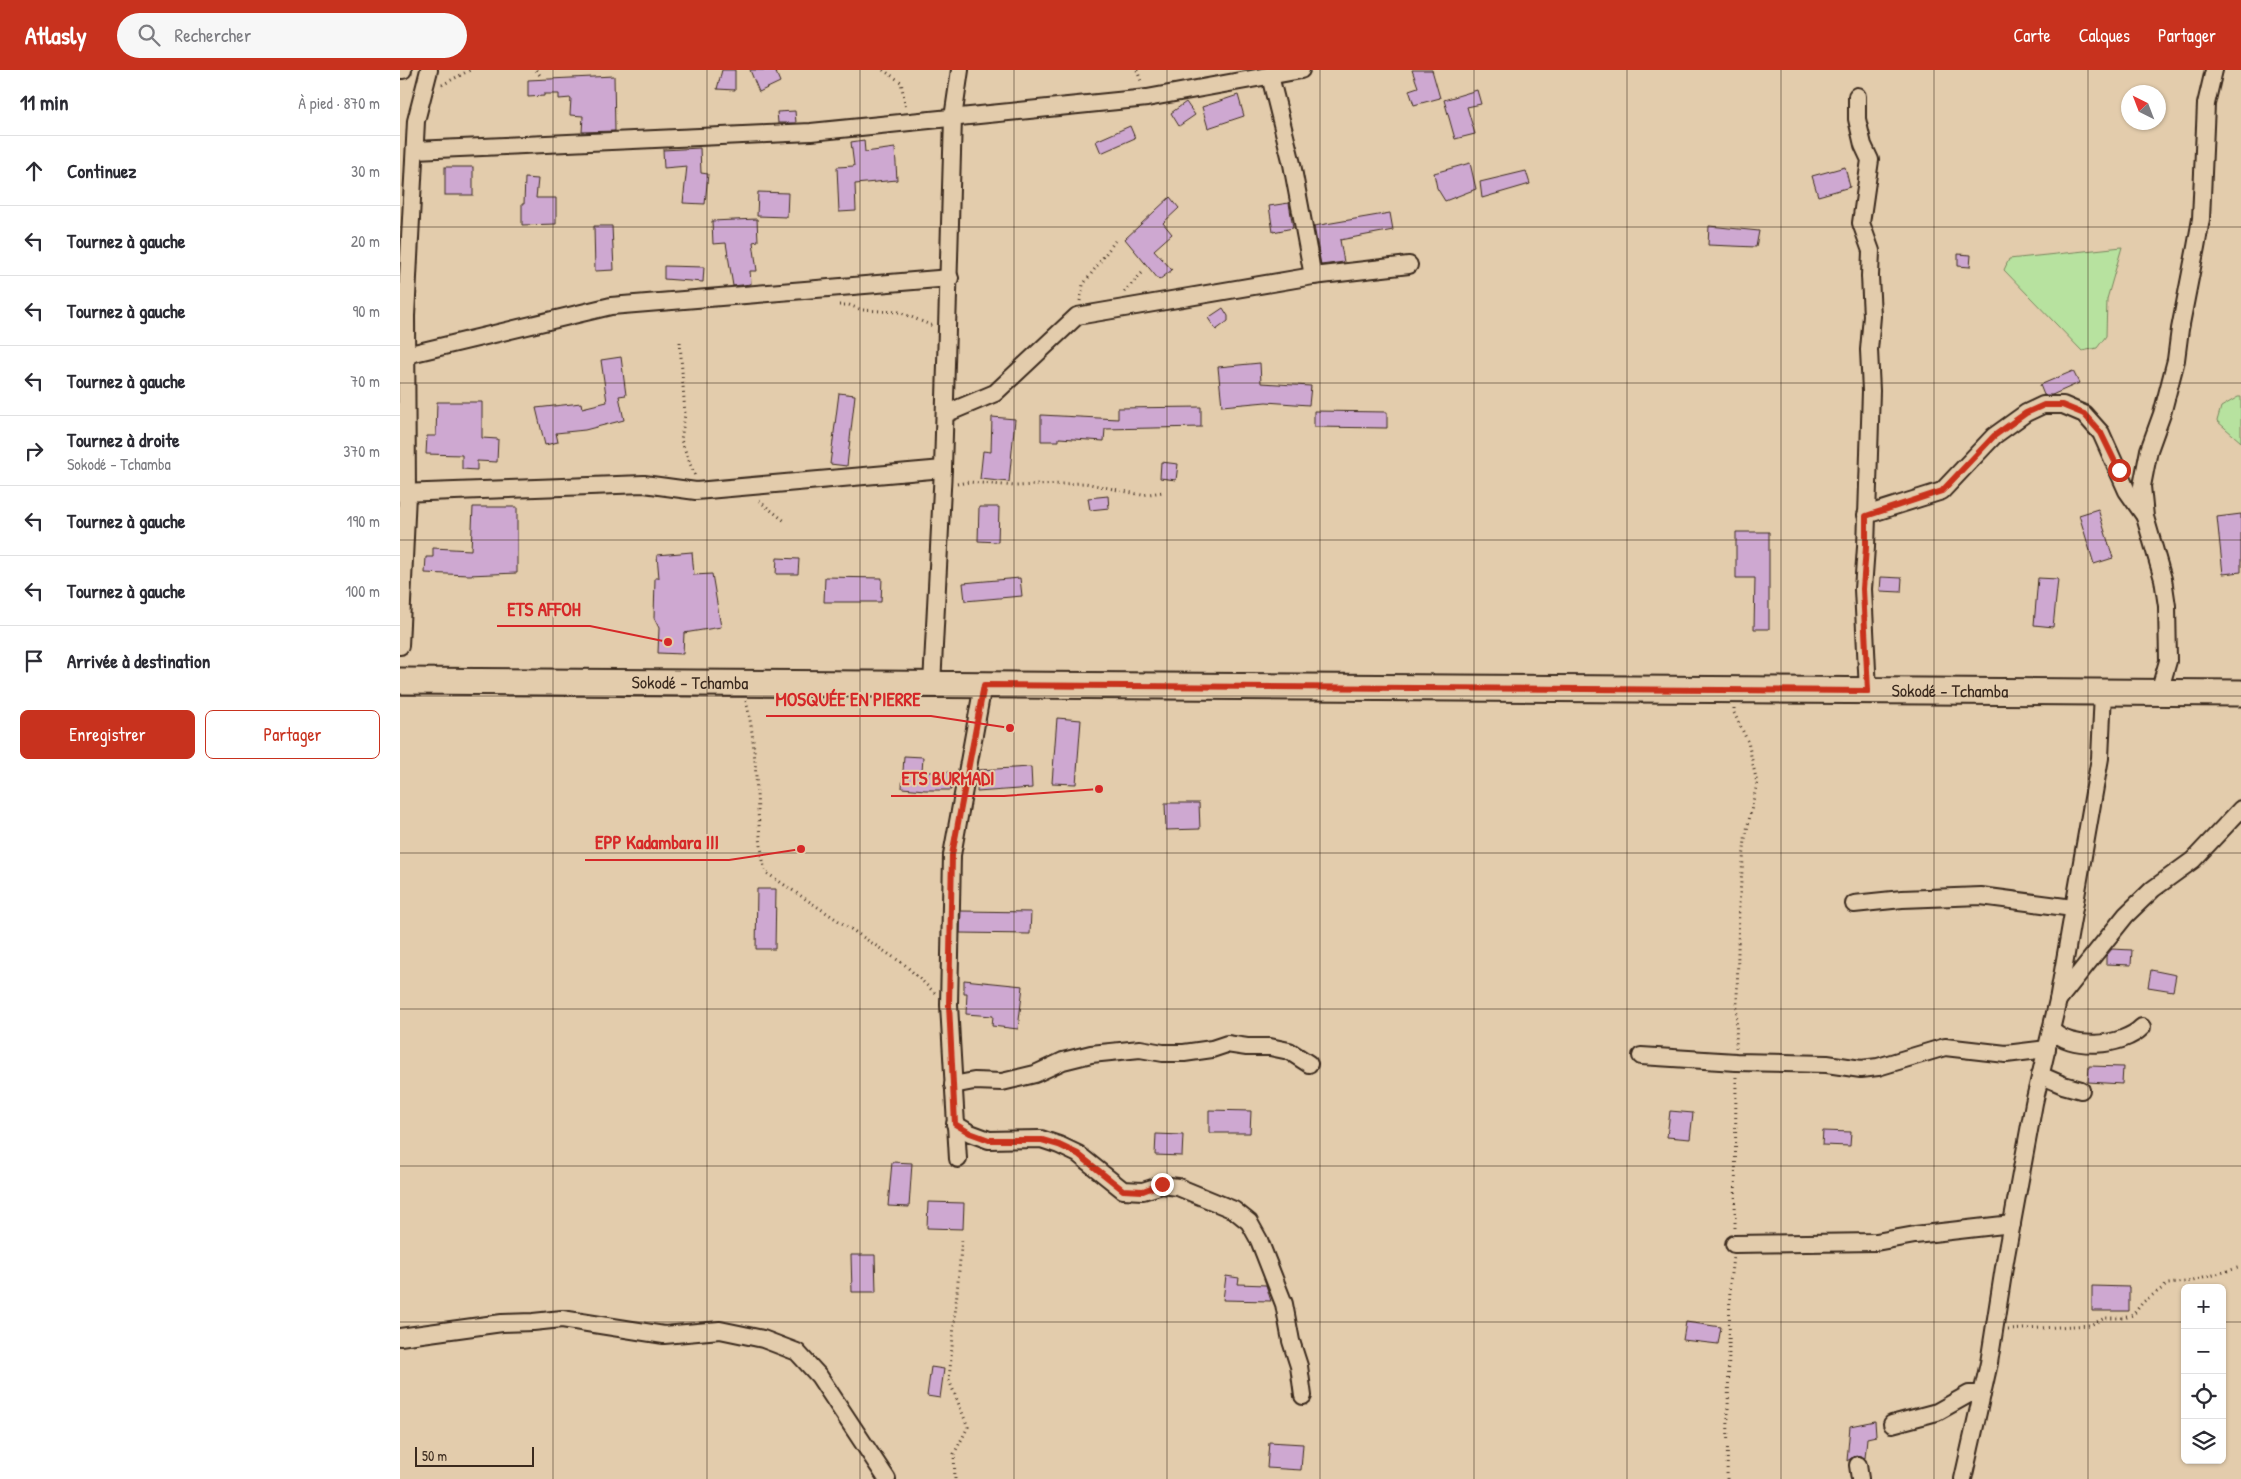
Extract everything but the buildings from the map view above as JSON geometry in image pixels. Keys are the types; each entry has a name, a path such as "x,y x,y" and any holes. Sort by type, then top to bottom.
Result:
{"main road":[{"name":"Sokodé - Tchamba","path":"400,681 2241,693"}],"street":[{"path":"400,646 406,356 403,316 416,121 429,70"},
{"path":"932,685 948,335 953,118 960,70"},
{"path":"415,150 811,132 1147,98 1301,70"},
{"path":"2159,692 2168,661 2167,606 2162,579 2145,517 2142,486 2149,450 2162,414 2176,360 2201,219 2206,104 2214,70"},
{"path":"1270,76 1292,164 1313,276"},
{"path":"1857,96 1857,119 1863,145 1870,160 1861,223 1871,251 1872,316 1866,547 1863,589 1868,691"},
{"path":"945,414 995,393 1077,316 1313,276 1409,265"},
{"path":"406,356 611,306 950,278"},
{"path":"1866,516 1942,491 1972,457 2008,425 2026,413 2044,405 2062,405 2084,414 2101,433 2127,491 2145,517"},
{"path":"404,494 644,484 696,491 943,469"},
{"path":"958,1159 949,1005 952,855 984,685"},
{"path":"1963,1479 1982,1394 2040,1075 2058,1000 2100,758 2103,692"},
{"path":"2058,1000 2126,914 2153,889 2192,860 2241,809"},
{"path":"1854,904 1902,899 1980,896 2073,908"},
{"path":"2051,1029 2058,1037 2067,1040 2104,1043 2127,1038 2142,1027"},
{"path":"953,1085 974,1081 1002,1082 1035,1074 1062,1061 1091,1054 1140,1049 1163,1053 1184,1053 1212,1050 1227,1044 1247,1047 1270,1047 1289,1051 1309,1064"},
{"path":"1641,1056 1736,1062 1827,1064 1861,1069 1878,1067 1945,1047 2006,1054 2047,1049"},
{"path":"2040,1075 2063,1086 2081,1090"},
{"path":"955,1124 970,1133 989,1140 1042,1140 1059,1145 1078,1154 1123,1190 1143,1191 1162,1184 1178,1186 1220,1204 1242,1216 1249,1222 1259,1240 1284,1304 1291,1341 1299,1366 1303,1396"},
{"path":"1734,1244 1876,1242 1915,1235 2012,1224"},
{"path":"400,1337 502,1323 562,1319 664,1335 720,1330 763,1339 797,1352 819,1376 887,1479"},
{"path":"1892,1424 1937,1412 1969,1394 1982,1394"}],"path":[{"path":"536,70 542,78"},
{"path":"883,70 901,82 909,122"},
{"path":"1077,316 1083,285 1115,241"},
{"path":"831,305 849,305 862,310 899,312 939,328 948,335"},
{"path":"680,342 685,414 681,440 695,477 696,491"},
{"path":"942,490 969,482 1015,486 1085,483 1142,495 1164,492"},
{"path":"742,683 750,717 756,771 759,841 765,872 905,965 949,1005"},
{"path":"1728,1479 1730,1282 1734,1244 1739,904 1745,840 1757,783 1748,742 1734,713 1734,690"},
{"path":"955,1479 954,1454 968,1427 949,1380 962,1238"},
{"path":"1994,1331 2090,1325 2105,1318 2124,1318 2133,1315 2144,1302 2168,1284 2192,1281 2241,1267"}],"green space":[{"path":"2122,247 2107,299 2106,336 2097,348 2082,351 2004,270 2009,259"},
{"path":"2241,397 2241,442 2217,421 2221,407"}],"place":[{"name":"ETS AFFOH","path":"668,642"},
{"name":"MOSQUÉE EN PIERRE","path":"1010,728"},
{"name":"ETS BURMADI","path":"1099,789"},
{"name":"EPP Kadambara III","path":"801,849"}],"route":[{"path":"1162,1184 1143,1191 1132,1192 1123,1190 1078,1154 1059,1145 1042,1140 989,1140 980,1135 970,1133 955,1124 949,1005 952,855 984,685 1868,691 1863,624 1866,516 1942,491 1972,457 1994,436 2026,413 2044,405 2062,405 2084,414 2101,433 2119,470"}]}
